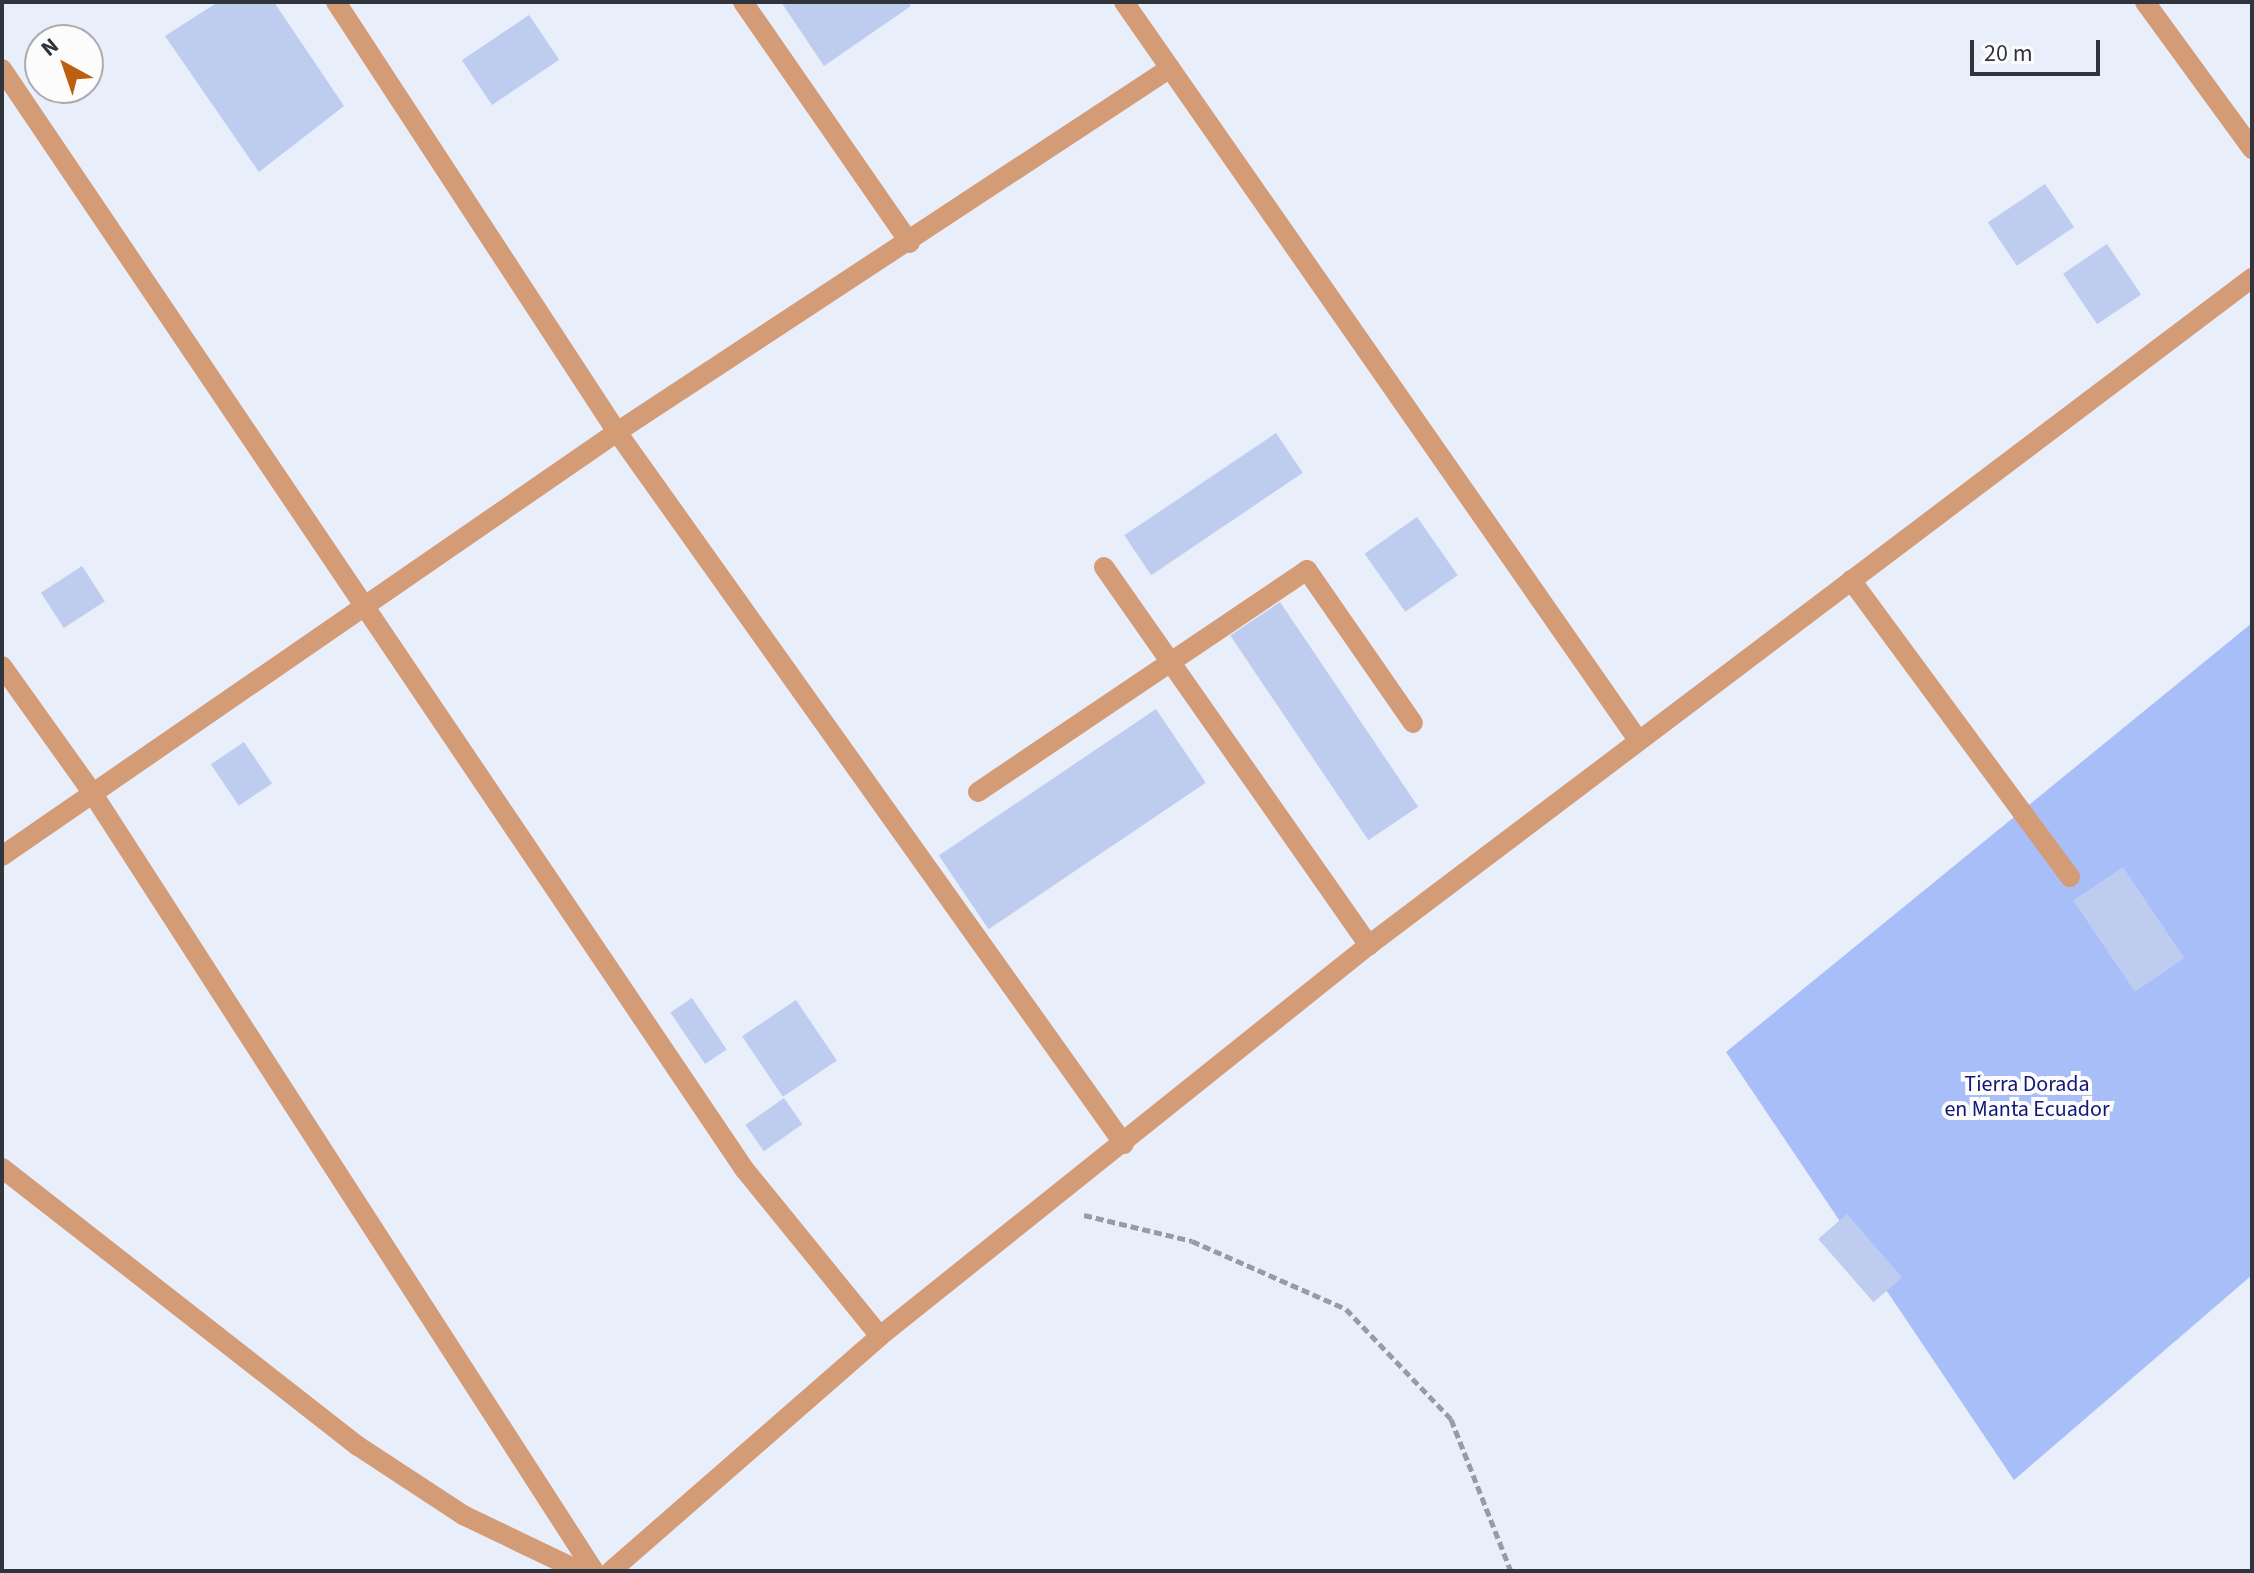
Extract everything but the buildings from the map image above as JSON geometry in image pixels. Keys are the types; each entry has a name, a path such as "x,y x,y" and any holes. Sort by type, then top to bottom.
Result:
{"street":[{"path":"336,2 617,432 1124,1144"},
{"path":"743,2 910,243"},
{"path":"1124,2 1638,740"},
{"path":"2145,2 2252,149"},
{"path":"2,856 91,791 364,609 617,432 910,243 1170,68"},
{"path":"2,69 745,1170 880,1336"},
{"path":"611,1571 880,1336 1124,1144 1369,945 2252,278"},
{"path":"1104,567 1172,657 1369,945"},
{"path":"978,792 1172,657 1307,570 1413,723"},
{"path":"1851,580 2070,877"},
{"path":"2,666 91,791 594,1571"},
{"path":"2,1168 358,1446 463,1515 580,1571"}],"path":[{"path":"1044,1205 1192,1241 1346,1309 1451,1419 1511,1571"}],"green space":[{"name":"Tierra Dorada en Manta Ecuador","path":"2252,623 2252,1275 2014,1480 1726,1052"}]}
